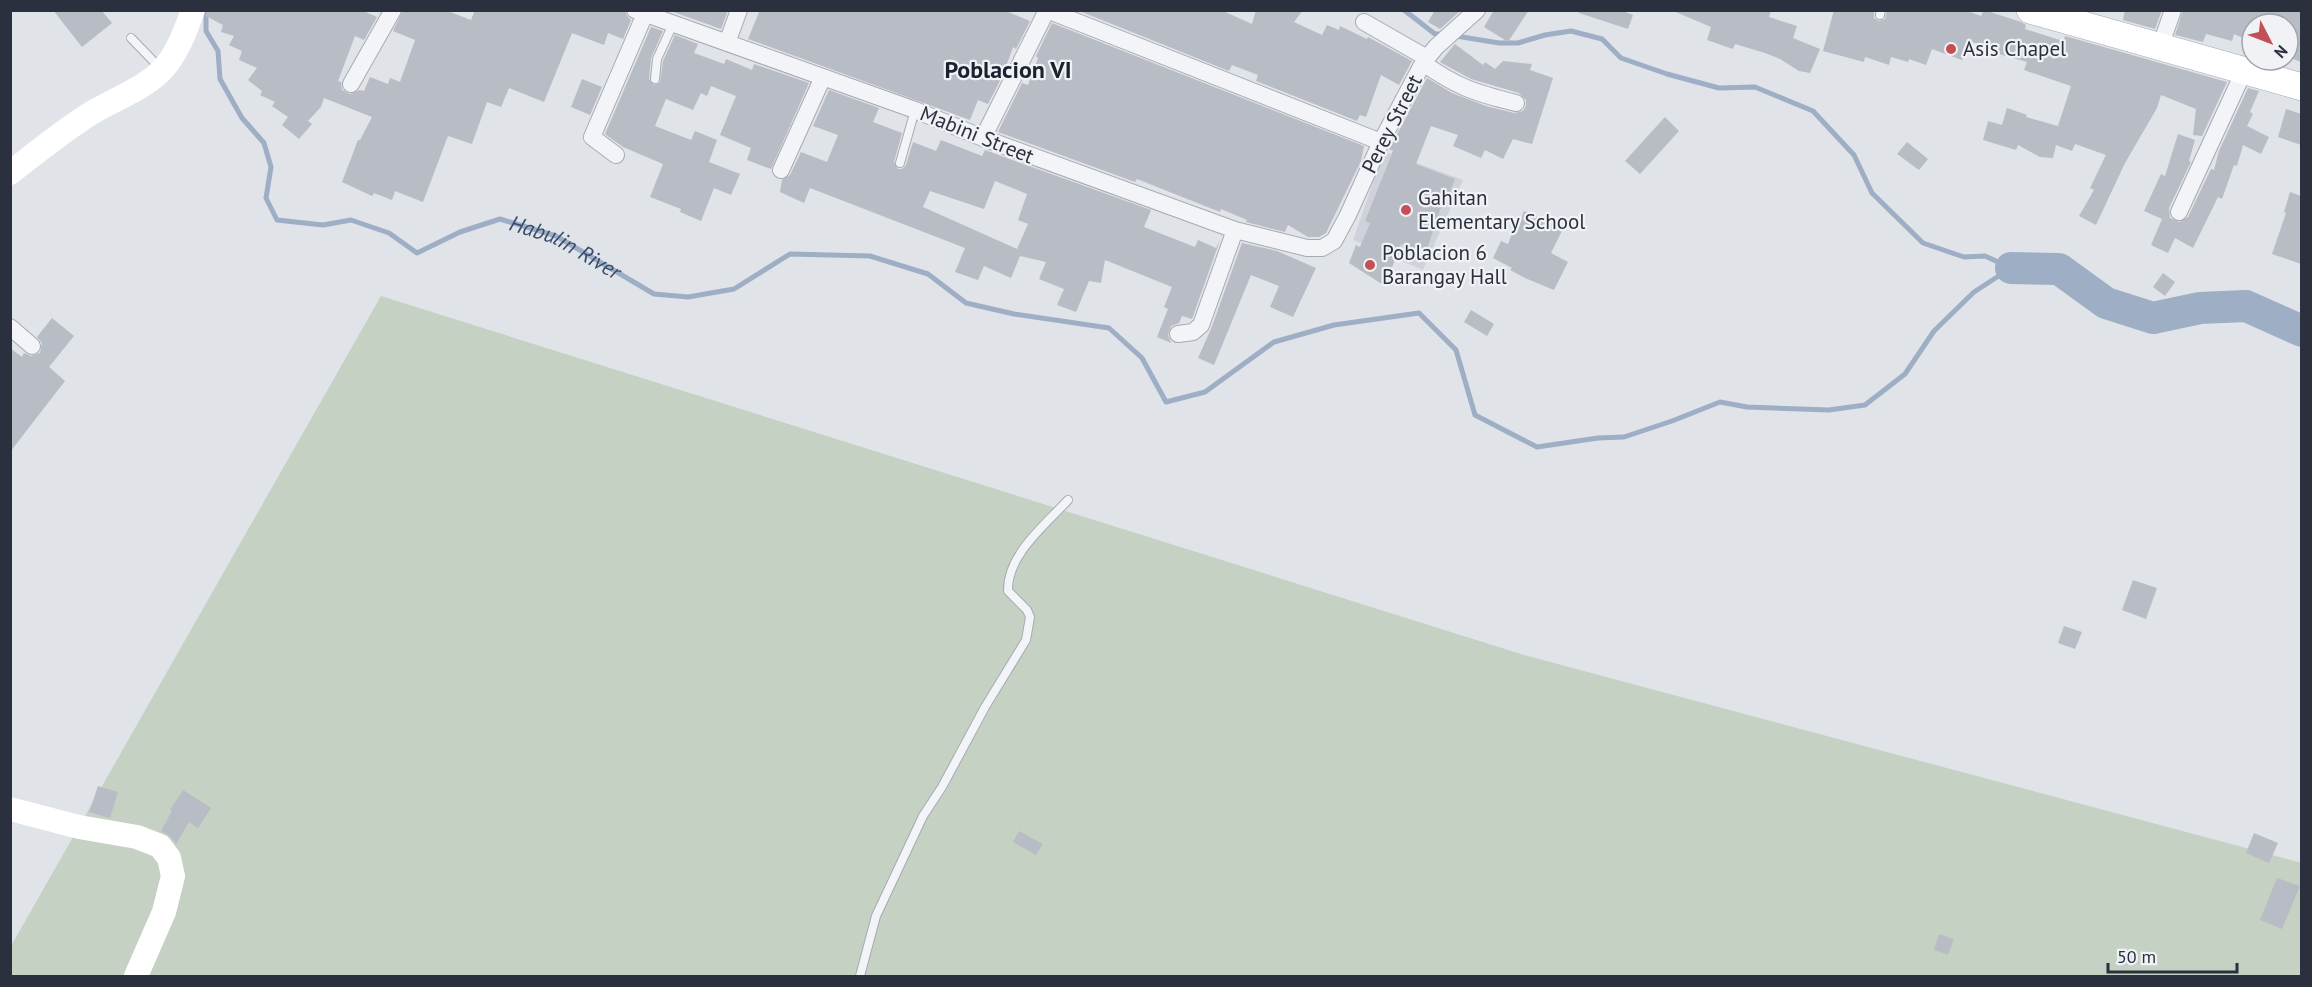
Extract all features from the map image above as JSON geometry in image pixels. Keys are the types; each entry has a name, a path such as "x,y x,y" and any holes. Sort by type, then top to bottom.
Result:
{"main road":[{"path":"2030,10 2240,70"},
{"path":"2248,72 2301,87"}],"street":[{"path":"351,84 393,10"},
{"path":"727,43 739,10"},
{"path":"982,138 1047,10 1381,142"},
{"name":"Perey Street","path":"1322,248 1334,241 1381,142 1429,56 1477,10"},
{"path":"2160,47 2173,10"},
{"path":"616,155 592,137 640,12"},
{"name":"Mabini Street","path":"640,12 915,110 982,138 1235,230 1307,248 1322,248"},
{"path":"10,173 77,122 112,100 143,86 162,70 179,43 192,14"},
{"path":"1364,22 1429,56 1450,82 1475,93 1516,103"},
{"path":"2179,212 2244,72"},
{"path":"781,170 823,77"},
{"path":"1178,334 1193,332 1201,325 1235,230"},
{"path":"10,327 32,346"},
{"path":"10,808 79,827 137,837 160,846 165,852 169,858 173,876 164,912 136,976"}],"lane":[{"path":"655,79 657,59 673,24"},
{"path":"132,39 162,70"},
{"path":"900,163 915,110"},
{"path":"860,976 876,916 923,816 1026,640 1030,617 1027,610 1008,591 1008,580 1014,565 1034,536 1068,500"}],"shaded area":[{"name":"Gahitan Elementary School","path":"1384,151 1463,180 1423,270 1353,240"}],"green space":[{"path":"381,296 1524,655 2302,863 2301,976 11,976 11,946"}],"building":[{"path":"53,10 101,10 112,23 82,47"},
{"path":"207,10 361,10 377,17 381,10 364,40 355,36 338,81 341,82 342,90 350,94 360,90 364,91 370,77 388,84 390,78 400,82 415,40 393,31 403,10 445,10 471,20 475,10 625,10 631,20 623,39 608,33 604,45 572,33 544,102 509,88 501,107 487,102 472,144 448,136 423,202 395,191 392,200 374,193 372,196 342,182 358,140 372,117 324,98 321,107 308,121 312,124 299,139 282,125 288,117 272,106 275,102 260,95 262,91 248,80 257,68 239,60 242,51 229,45 234,36 221,32 223,25 206,16"},
{"path":"668,10 728,10 721,29"},
{"path":"760,10 1003,10 1030,21 1016,49 1013,47 1003,75 988,104 978,100 970,120 748,39"},
{"path":"1077,10 1221,10 1252,24 1256,10 1303,10 1294,22 1322,35 1327,25 1339,30 1340,26 1367,39 1368,37 1412,61 1399,85 1381,75 1366,117 1360,115 1357,121 1256,81 1258,75 1232,65 1229,71"},
{"path":"1435,10 1461,10 1440,29 1428,22"},
{"path":"1494,10 1529,10 1508,42 1484,27"},
{"path":"1579,10 1620,10 1633,15 1628,29 1579,13"},
{"path":"1671,10 1771,10 1769,17 1797,26 1793,38 1820,49 1810,73 1799,71 1765,53 1735,44 1733,49 1707,40 1711,27"},
{"path":"1834,10 1874,10 1874,18 1879,21 1885,19 1887,10 1965,10 1981,16 1984,10 2021,22 2026,25 2025,29 2063,41 2065,36 2227,82 2202,136 2193,135 2196,109 2161,95 2157,108 2125,163 2096,225 2079,216 2094,190 2090,188 2106,155 2075,144 2072,151 2056,145 2053,158 2040,157 2018,145 2016,150 1983,140 1988,121 2002,125 2007,108 2027,115 2026,117 2058,126 2071,86 2024,70 2027,62 1992,52 1993,49 1969,41 1962,60 1932,49 1926,65 1909,59 1908,62 1891,57 1889,65 1865,57 1864,62 1823,51"},
{"path":"2125,10 2162,10 2155,29 2123,20"},
{"path":"2183,10 2301,10 2301,62 2300,12 2240,12 2240,37 2234,34 2232,41 2206,34 2203,42 2175,35"},
{"path":"1052,23 1364,146 1361,161 1326,233 1319,237 1308,237 1288,225 1285,232 1246,222 1247,220 1221,209 1220,212 1137,179 1135,182 998,132 1022,83 1028,85 1038,58 1036,56"},
{"path":"651,27 663,31 651,58 649,79 654,85 660,82 663,61 675,35 698,44 694,53 724,64 726,59 752,70 754,64 809,83 771,169 747,160 751,148 720,135 736,96 711,86 707,96 701,93 693,110 666,99 655,126 691,140 695,131 717,140 709,162 740,174 731,195 714,188 701,221 680,212 681,209 650,197 663,164 623,147 605,134"},
{"path":"1455,44 1483,65 1485,62 1495,69 1503,61 1532,64 1530,70 1553,78 1532,144 1513,139 1503,159 1485,150 1481,158 1453,146 1458,135 1431,126 1416,164 1455,179 1449,194 1446,193 1426,252 1401,244 1385,286 1349,263 1356,245 1360,247 1370,223 1365,221 1393,151 1389,149 1427,78 1452,93 1486,106 1514,113 1523,111 1526,106 1526,100 1519,93 1471,79 1440,62"},
{"path":"582,79 602,87 590,115 571,107"},
{"path":"2248,88 2259,91 2247,126 2269,137 2261,154 2243,145 2237,166 2234,165 2222,199 2218,197 2193,248 2175,238 2168,253 2151,245 2162,219 2144,211 2161,174 2165,176 2178,134 2195,140 2189,161 2191,162 2169,208 2170,218 2179,222 2188,217 2211,169 2214,170 2219,151"},
{"path":"829,90 879,108 873,122 902,133 894,162 898,169 906,165 913,142 936,151 941,140 982,156 985,150 1151,210 1144,227 1195,247 1198,240 1216,248 1220,240 1192,319 1182,316 1179,323 1171,326 1168,335 1171,343 1157,337 1168,309 1164,307 1172,287 1105,260 1101,283 1089,281 1076,312 1057,305 1064,289 1039,279 1046,262 1020,256 1011,278 984,266 978,280 955,272 965,248 810,188 804,203 780,192 782,180 790,175 801,152 827,162 838,135 813,126","holes":["995,181 1027,194 1018,220 1028,224 1017,249 923,207 930,191 984,209"]},
{"path":"2286,109 2301,114 2301,145 2278,137"},
{"path":"1665,117 1679,131 1640,174 1625,161"},
{"path":"1907,142 1928,159 1919,170 1897,154"},
{"path":"2290,192 2301,196 2301,264 2272,254 2286,213 2284,212"},
{"path":"1524,211 1563,229 1551,253 1568,262 1554,290 1525,278 1493,258 1501,241 1508,244 1512,234 1514,235"},
{"path":"1242,243 1277,251 1316,268 1293,317 1270,307 1279,286 1251,275 1214,365 1198,358"},
{"path":"2163,273 2175,282 2165,296 2153,287"},
{"path":"1471,310 1494,324 1487,336 1464,322"},
{"path":"52,318 74,336 49,367 65,381 10,452 10,348 22,357 24,353 31,356 40,353 42,343 37,337"},
{"path":"2133,580 2157,588 2146,619 2122,610"},
{"path":"2064,626 2082,632 2075,649 2058,643"},
{"path":"98,786 118,792 110,818 89,812"},
{"path":"183,790 211,808 198,828 189,822 176,844 171,837 161,831 172,811 170,810"},
{"path":"1019,831 1043,844 1036,855 1013,842"},
{"path":"2254,833 2278,843 2269,863 2246,853"},
{"path":"2277,878 2300,886 2282,929 2260,920"},
{"path":"1939,934 1954,939 1948,955 1934,950"}],"waterway":[{"path":"206,10 206,31 218,51 220,79 242,118 264,143 271,167 266,198 277,220 323,225 351,220 389,233 417,253 460,232 500,219 556,236 654,294 688,297 734,289 790,254 870,256 928,274 966,303 1014,314 1109,328 1142,358 1166,402 1205,392 1274,342 1334,325 1419,313 1456,350 1475,415 1537,447 1598,438 1624,437 1720,402 1747,407 1829,410 1865,405 1905,374 1934,331 1974,292 2011,268"},
{"path":"1404,10 1435,34 1444,34"},
{"path":"1456,36 1499,43 1518,43 1545,35 1571,31 1602,39 1621,58 1667,74 1719,88 1755,87 1813,111 1854,155 1872,193 1923,243 1964,257 1985,256 2011,268"},
{"name":"Habulin River","path":"2011,268 2059,269 2106,303 2153,318 2200,308 2246,306 2302,331"}],"place":[{"name":"Asis Chapel","path":"1951,49"},
{"name":"Gahitan Elementary School","path":"1406,210"},
{"name":"Poblacion 6 Barangay Hall","path":"1370,265"}],"district":[{"name":"Poblacion VI","path":"1008,70"}]}
